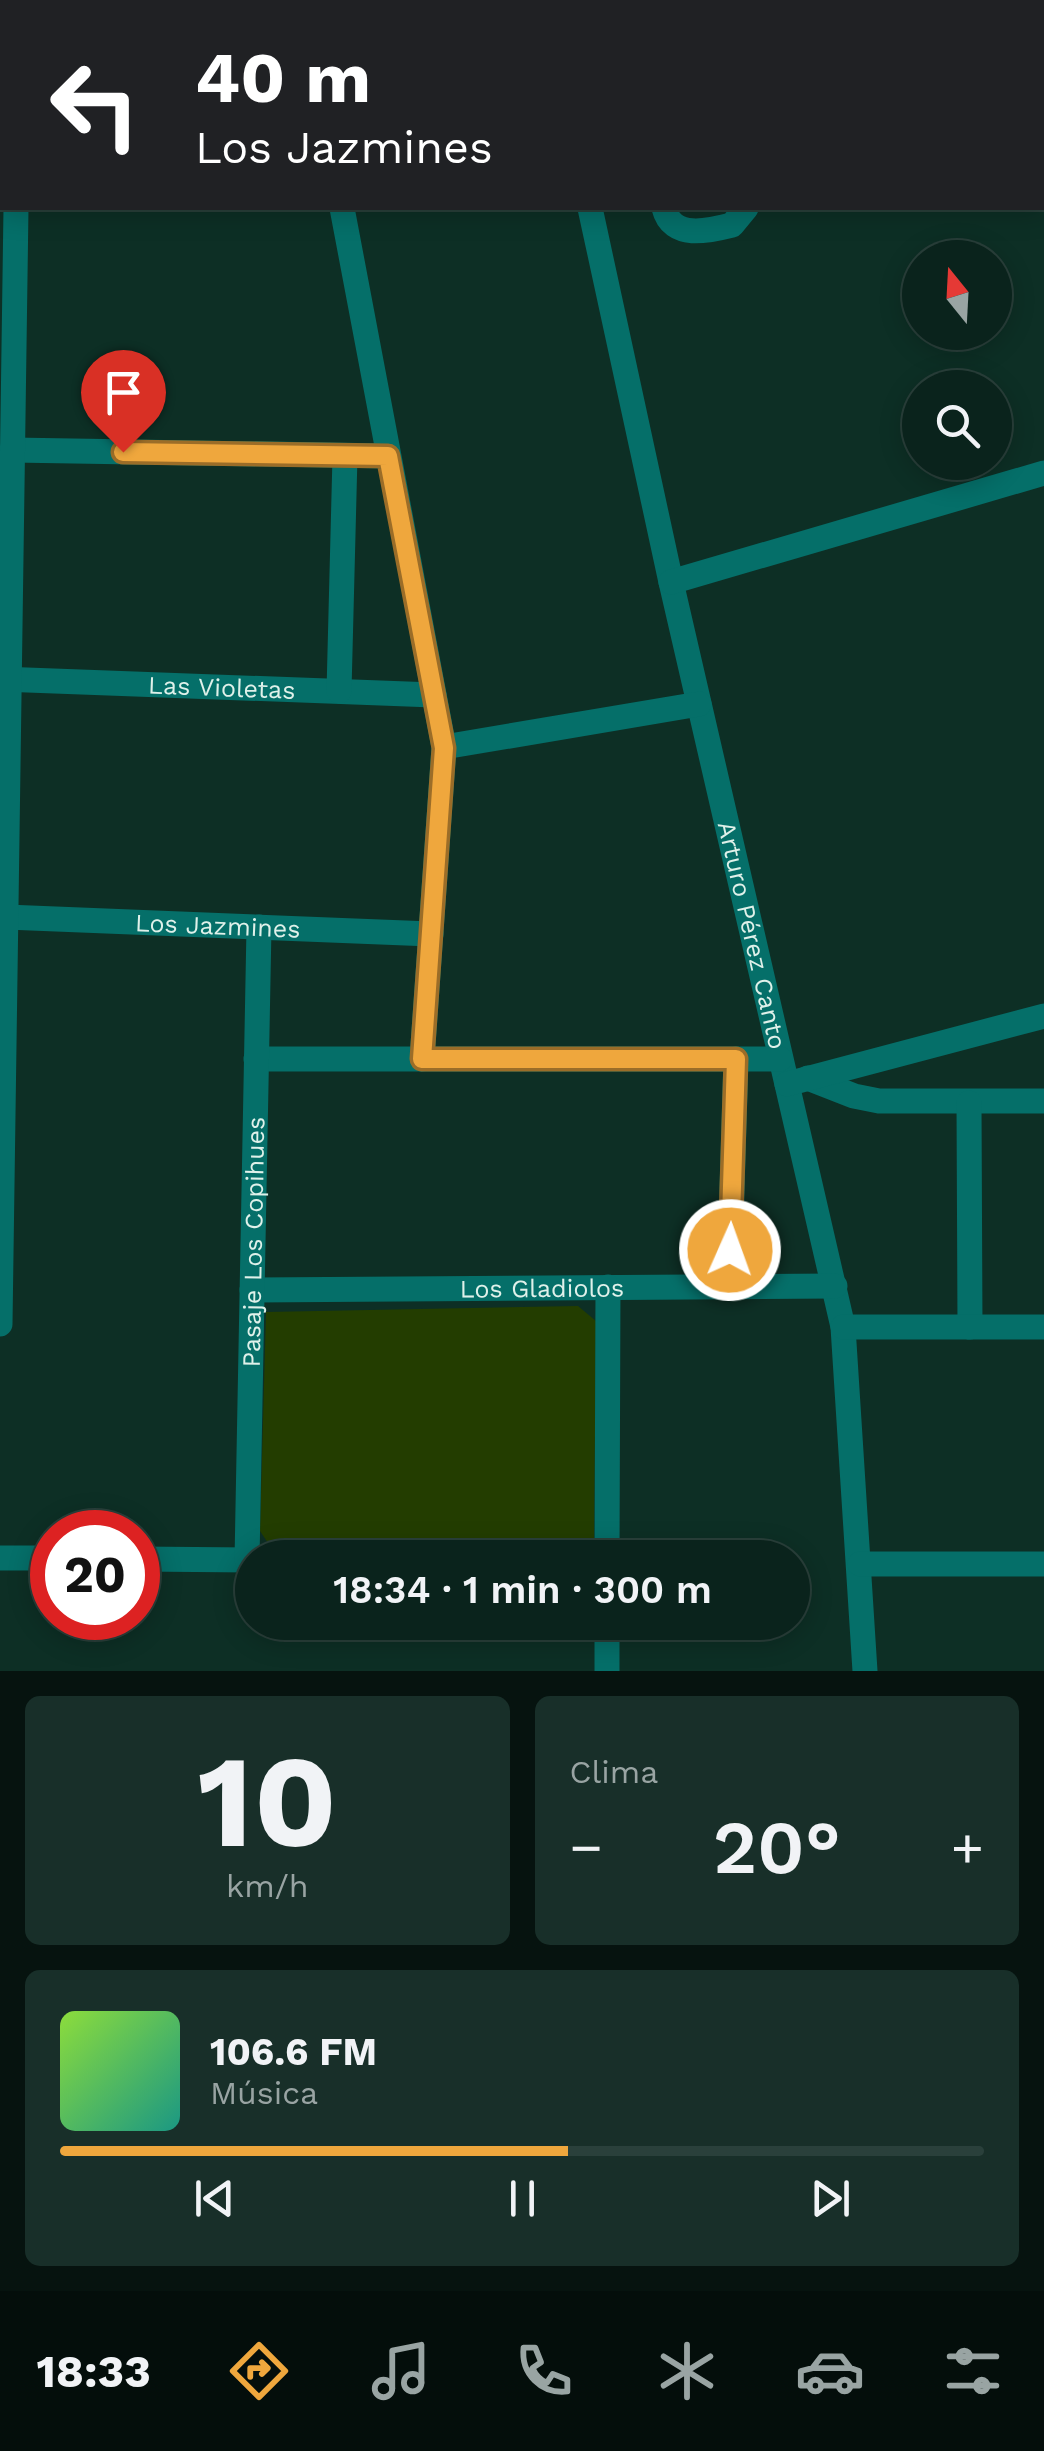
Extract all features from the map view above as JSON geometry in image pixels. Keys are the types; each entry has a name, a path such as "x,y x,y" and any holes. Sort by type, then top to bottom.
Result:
{"street":[{"path":"0,1324 5,679 17,210"},
{"path":"342,210 444,748 422,1059"},
{"name":"Arturo Pérez Canto","path":"590,210 699,704 792,1074 843,1326 865,1671"},
{"path":"664,210 666,218 678,228 693,231 732,225 744,210"},
{"path":"12,450 388,456"},
{"path":"339,691 345,456"},
{"path":"671,582 1044,473"},
{"name":"Las Violetas","path":"5,679 434,695"},
{"path":"444,748 699,704"},
{"name":"Los Jazmines","path":"6,916 431,934"},
{"name":"Pasaje Los Copihues","path":"250,1540 259,927"},
{"path":"792,1074 1044,1016"},
{"path":"256,1059 736,1059 879,1101 1044,1101"},
{"path":"729,1286 736,1059"},
{"path":"969,1103 970,1327"},
{"name":"Los Gladiolos","path":"252,1290 834,1286"},
{"path":"608,1288 608,1540"},
{"path":"843,1326 1044,1327"},
{"path":"0,1558 30,1558"},
{"path":"160,1559 235,1560"},
{"path":"860,1564 1044,1564"},
{"path":"608,1640 608,1671"}],"green space":[{"path":"578,1306 596,1321 594,1540 266,1540 260,1531 266,1312"}],"route":[{"path":"123,452 388,456 444,748 422,1059 736,1059 730,1250"}]}
